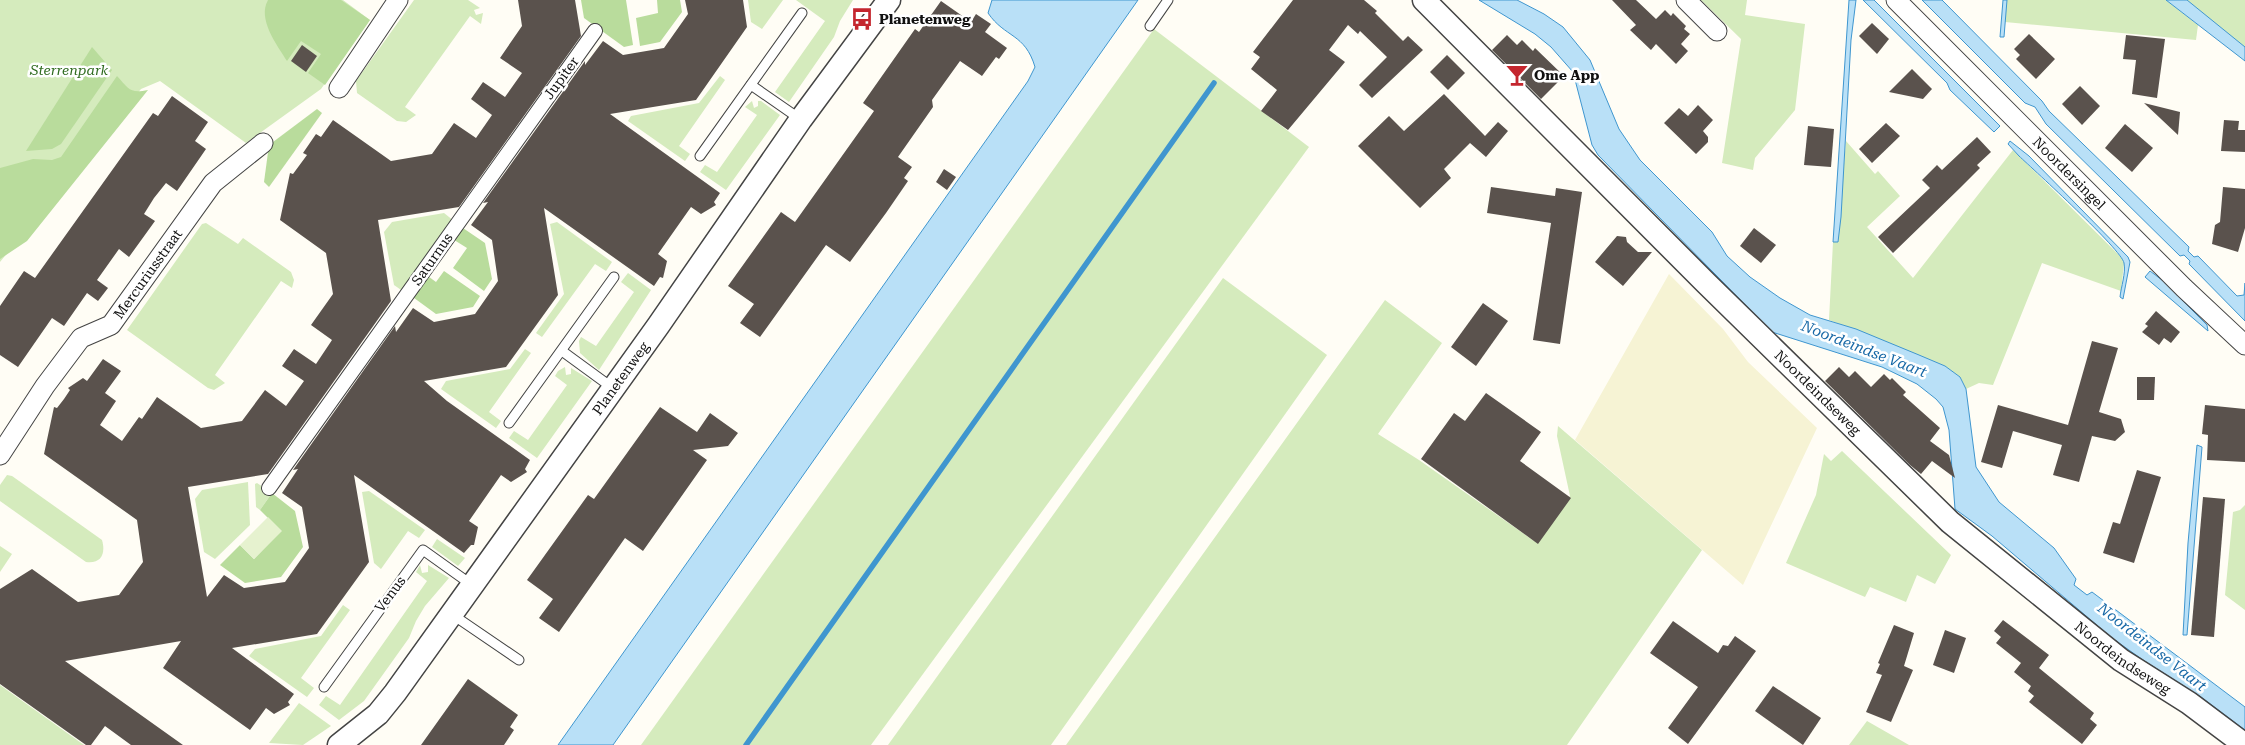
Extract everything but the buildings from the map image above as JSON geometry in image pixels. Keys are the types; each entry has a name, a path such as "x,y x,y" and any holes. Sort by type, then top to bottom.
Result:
{"street":[{"path":"340,88 398,0"},
{"name":"Planetenweg","path":"339,745 378,714 452,615 614,390 801,119 889,0"},
{"name":"Noordeindseweg","path":"1424,0 1706,283 1950,522 2121,660 2189,703 2245,745"},
{"path":"1686,0 1717,31"},
{"name":"Noordersingel","path":"1896,0 2184,288 2245,345"},
{"name":"Jupiter","path":"527,126 595,31"},
{"name":"Saturnus","path":"269,488 527,126"},
{"name":"Mercuriusstraat","path":"0,455 45,386 81,338 111,325 213,183 263,143"}],"lane":[{"path":"1150,26 1168,0"},
{"path":"700,156 802,13"},
{"path":"751,85 801,119"},
{"path":"509,423 614,277"},
{"path":"562,351 614,390"},
{"name":"Venus","path":"324,687 423,550 472,585"},
{"path":"452,615 518,660"}],"shaded area":[{"path":"1669,274 1723,329 1748,362 1817,428 1743,585 1575,440"}],"green space":[{"name":"Sterrenpark","path":"0,0 343,0 370,20 321,89 246,143 160,81 141,89 0,262"},
{"path":"268,0 341,0 370,20 325,85 308,73 321,54 301,41 287,61 274,40 267,23 265,7"},
{"path":"414,0 468,0 480,8 474,10 476,15 483,13 481,24 470,16 405,107 416,115 406,122 397,121 357,93 356,81"},
{"path":"581,0 626,0 633,45 624,47 584,18"},
{"path":"657,0 680,0 682,12 660,42 640,46 636,18 658,13"},
{"path":"748,0 783,0 762,29 751,22"},
{"path":"796,0 853,0 840,21 834,37 789,102 775,92 825,21"},
{"path":"1701,0 1747,0 1745,15 1805,24 1795,110 1755,158 1753,170 1722,163 1741,39"},
{"path":"2007,0 2166,0 2198,25 2196,40 2005,22"},
{"path":"2180,0 2245,0 2245,51"},
{"path":"1154,29 1309,147 871,745 641,745"},
{"path":"92,47 112,70 61,144 52,149 26,151"},
{"path":"117,76 133,91 148,90 27,241 0,259 0,168 33,159 52,160 61,157"},
{"path":"720,76 725,80 679,146 690,154 685,161 628,121 631,116 699,103"},
{"path":"752,101 754,108 758,106 758,101 761,101 780,115 726,190 700,172 705,165 717,172 757,115 745,107"},
{"path":"317,109 322,113 269,187 264,182 269,145"},
{"path":"1846,141 1875,174 1878,171 1900,196 1867,227 1913,278 2013,150 2123,259 2121,291 2042,263 1993,385 1979,383 1966,389 1960,377 1945,366 1829,320 1833,242 1837,242"},
{"path":"444,213 454,221 404,292 394,285 384,232 392,222"},
{"path":"557,222 612,262 606,271 595,264 542,337 536,333 564,294 550,224"},
{"path":"206,223 238,244 243,238 291,272 294,280 292,288 281,281 215,375 225,383 214,390 208,388 127,330 202,224"},
{"path":"460,226 485,243 492,279 484,291 453,268 467,248 451,238"},
{"path":"444,271 480,296 473,307 436,314 410,295 425,274 436,282"},
{"path":"628,273 651,290 599,370 580,353 579,341 581,337 596,346 634,292 621,282"},
{"path":"1223,278 1327,355 1051,745 888,745"},
{"path":"1385,300 1442,343 1378,434 1419,460 1534,541 1570,496 1557,436 1558,426 1702,550 1567,745 1066,745"},
{"path":"525,349 531,353 489,412 501,421 496,428 441,389 446,381 510,369"},
{"path":"565,367 566,375 571,374 571,368 592,381 537,458 509,438 514,431 528,440 567,385 555,376 558,371"},
{"path":"1842,451 1951,555 1935,584 1917,575 1906,602 1870,587 1865,597 1786,563 1816,495 1824,454 1831,461"},
{"path":"7,475 12,476 102,540 103,554 99,560 86,562 0,501 0,485"},
{"path":"248,482 250,525 215,559 204,552 195,499 202,490"},
{"path":"257,483 272,493 260,510 256,507 255,484"},
{"path":"369,491 425,530 419,538 408,531 381,569 374,563 362,492"},
{"path":"272,493 295,511 303,547 281,577 245,583 220,565 240,545 254,559 281,531 260,510"},
{"path":"2245,505 2245,610 2225,595 2233,512 2240,510"},
{"path":"268,517 282,531 254,559 240,545"},
{"path":"437,539 465,558 458,566 432,547"},
{"path":"0,546 12,554 0,572"},
{"path":"420,565 422,573 428,572 428,565 449,578 425,606 409,638 364,701 339,720 319,705 326,696 340,705 427,581 416,572"},
{"path":"343,605 350,610 301,678 314,688 307,697 249,656 255,649 321,636"},
{"path":"0,685 84,745 0,745"},
{"path":"299,703 331,726 303,745 269,743"},
{"path":"1867,721 1909,745 1849,745"}],"water":[{"path":"992,0 1138,0 613,745 558,745 1028,81 1035,67 1031,56 1020,42 994,21 988,13"},
{"name":"Noordeindse Vaart","path":"1479,0 1517,0 1544,14 1563,27 1590,60 1619,129 1640,160 1712,232 1727,256 1750,277 1780,298 1810,315 1856,329 1919,355 1945,366 1960,377 1966,389 1976,467 1999,502 2054,548 2076,579 2074,585 2087,595 2092,592 2245,707 2245,730 2201,697 2112,638 1992,536 1955,509 1949,430 1943,407 1936,399 1917,384 1882,367 1772,332 1598,155 1592,145 1573,72 1551,47 1535,34"},
{"path":"1849,0 1856,0 1851,40 1841,217 1838,242 1833,242"},
{"path":"1863,0 1874,0 2000,126 1994,132 1950,90 1947,83"},
{"path":"1922,0 1942,0 2042,101 2049,111 2189,247 2188,251 2194,257 2198,256 2237,296 2244,295 2245,283 2245,321 2189,264 2190,261 2184,255 2180,256 2046,124 2035,107 2025,103"},
{"path":"2003,0 2007,0 2004,37 2000,37"},
{"path":"2166,0 2187,0 2245,47 2245,61"},
{"path":"2010,141 2029,156 2128,257 2130,262 2123,299 2120,297 2124,276 2124,263 2120,255 2094,227 2019,156 2008,144"},
{"path":"2150,271 2162,280 2207,325 2208,331 2145,277"},
{"path":"2197,445 2202,447 2187,635 2183,635 2188,543"}],"waterway":[{"path":"746,745 1214,83"}],"place":[{"name":"Planetenweg","path":"862,19"},
{"name":"Ome App","path":"1517,75"}]}
